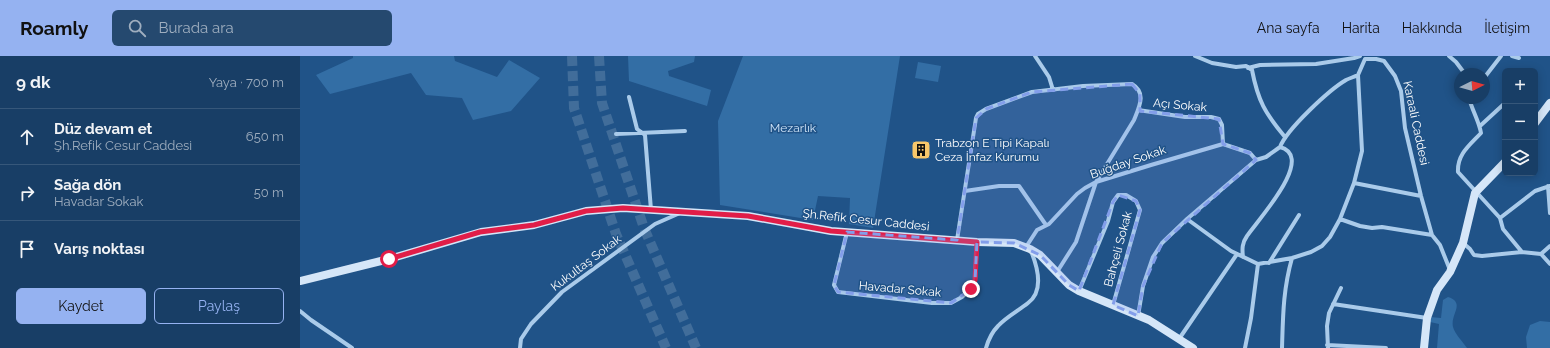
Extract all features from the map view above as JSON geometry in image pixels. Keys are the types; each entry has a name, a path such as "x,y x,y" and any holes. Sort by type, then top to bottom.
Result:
{"street":[{"path":"1036,56 1049,78 1053,90"},
{"name":"Karaali Caddesi","path":"1195,56 1212,63 1236,67 1246,66 1248,68 1260,64 1316,64 1362,57 1384,61 1395,76 1401,92 1405,128 1421,196 1432,235 1440,245 1450,272"},
{"path":"1449,56 1460,68"},
{"path":"1490,70 1501,56"},
{"path":"1512,56 1519,58"},
{"path":"1186,218 1237,254 1258,264 1292,258 1311,252 1322,246 1330,237 1340,219 1354,183 1362,151 1358,75 1362,57"},
{"path":"1248,68 1252,70 1261,104 1270,119 1285,138"},
{"path":"1138,316 1143,286 1153,257 1162,243 1186,218 1256,160 1266,156 1280,147 1296,124 1328,95 1346,80 1358,75"},
{"path":"957,240 976,118 978,114 1002,102 1032,92 1083,86 1132,84 1137,88 1140,94 1138,110 1096,182 1076,242 1056,273"},
{"path":"629,97 637,129 645,135 651,210"},
{"path":"1538,119 1550,103"},
{"path":"1471,104 1480,126 1481,133 1468,145 1461,155 1458,172 1475,193 1500,218 1504,229 1522,252"},
{"path":"1480,126 1504,104"},
{"name":"Açı Sokak","path":"1138,110 1185,117 1211,117 1219,119 1222,125 1223,144"},
{"path":"616,134 685,131"},
{"path":"1223,144 1250,154 1256,160"},
{"name":"Buğday Sokak","path":"1028,248 1037,230 1046,225 1077,194 1096,182 1171,158 1223,144"},
{"path":"1243,257 1242,247 1246,237 1274,202 1291,167 1291,156 1285,148 1280,147"},
{"path":"1424,348 1427,318 1437,290 1450,272 1463,243 1475,193 1502,165"},
{"path":"1354,183 1421,196"},
{"path":"965,190 999,186 1019,186 1046,225"},
{"path":"1500,218 1535,191 1549,186 1550,213"},
{"name":"Bahçeli Sokak","path":"1079,291 1108,221 1113,202 1118,196 1126,195 1136,201 1140,210 1113,305"},
{"name":"Şh.Refik Cesur Caddesi","path":"300,281 389,259 480,232 534,225 586,211 623,208 748,216 831,231 977,242 1014,243 1028,248 1040,255 1056,273 1069,285 1079,291 1149,320 1193,348"},
{"name":"Kukultaş Sokak","path":"520,348 521,339 530,324 562,292 655,224 681,212"},
{"path":"1269,263 1299,215"},
{"path":"1340,219 1360,226 1372,228 1382,227 1432,235"},
{"name":"Havadar Sokak","path":"847,232 834,285 838,292 932,303 951,303 962,297 971,289 975,280 977,242"},
{"path":"1463,243 1474,255 1482,256 1522,252 1541,254 1550,264"},
{"path":"1541,254 1550,246"},
{"path":"986,348 997,326 1034,297 1038,288 1038,274 1034,259 1028,248"},
{"path":"1179,339 1237,254"},
{"path":"1282,348 1283,300 1286,278 1292,258"},
{"path":"1245,348 1251,318 1258,264"},
{"path":"1341,288 1329,313 1327,326 1328,346 1386,348"},
{"path":"1333,304 1427,318"},
{"path":"300,311 310,320 352,348"}],"highlighted area":[{"path":"1132,84 1140,94 1140,111 1219,119 1223,144 1250,153 1256,160 1162,243 1143,286 1138,316 1113,305 1140,210 1136,201 1118,195 1113,202 1079,291 1069,285 1040,255 1014,243 977,242 975,281 971,289 951,303 848,294 838,292 834,285 847,232 957,240 976,118 986,109 1032,92"}],"green space":[{"path":"353,56 454,56 455,61 497,77 509,60 540,78 511,111 473,120 462,98 426,95 411,73 330,94 316,75 353,58"},
{"path":"628,56 695,56 694,62 668,71 669,76 711,90 707,106 629,81"},
{"name":"Mezarlık","path":"743,56 900,56 873,228 849,224 850,198 818,196 813,220 720,205 718,121"},
{"path":"918,62 941,66 938,82 915,78"},
{"path":"1448,297 1456,302 1457,306 1453,318 1454,330 1467,348 1437,348 1439,324 1430,322 1430,317 1441,318 1443,300"},
{"path":"1540,321 1550,322 1550,348 1527,348 1526,337 1530,325"}],"tunnel":[{"path":"572,56 574,108 616,234 666,348"},
{"path":"599,56 602,103 644,228 696,348"}],"place":[{"name":"Trabzon E Tipi Kapalı Ceza İnfaz Kurumu","path":"921,150"}],"route":[{"path":"389,259 448,243 480,232 534,225 586,211 623,208 748,216 831,231 977,242 975,280 971,289"}]}
